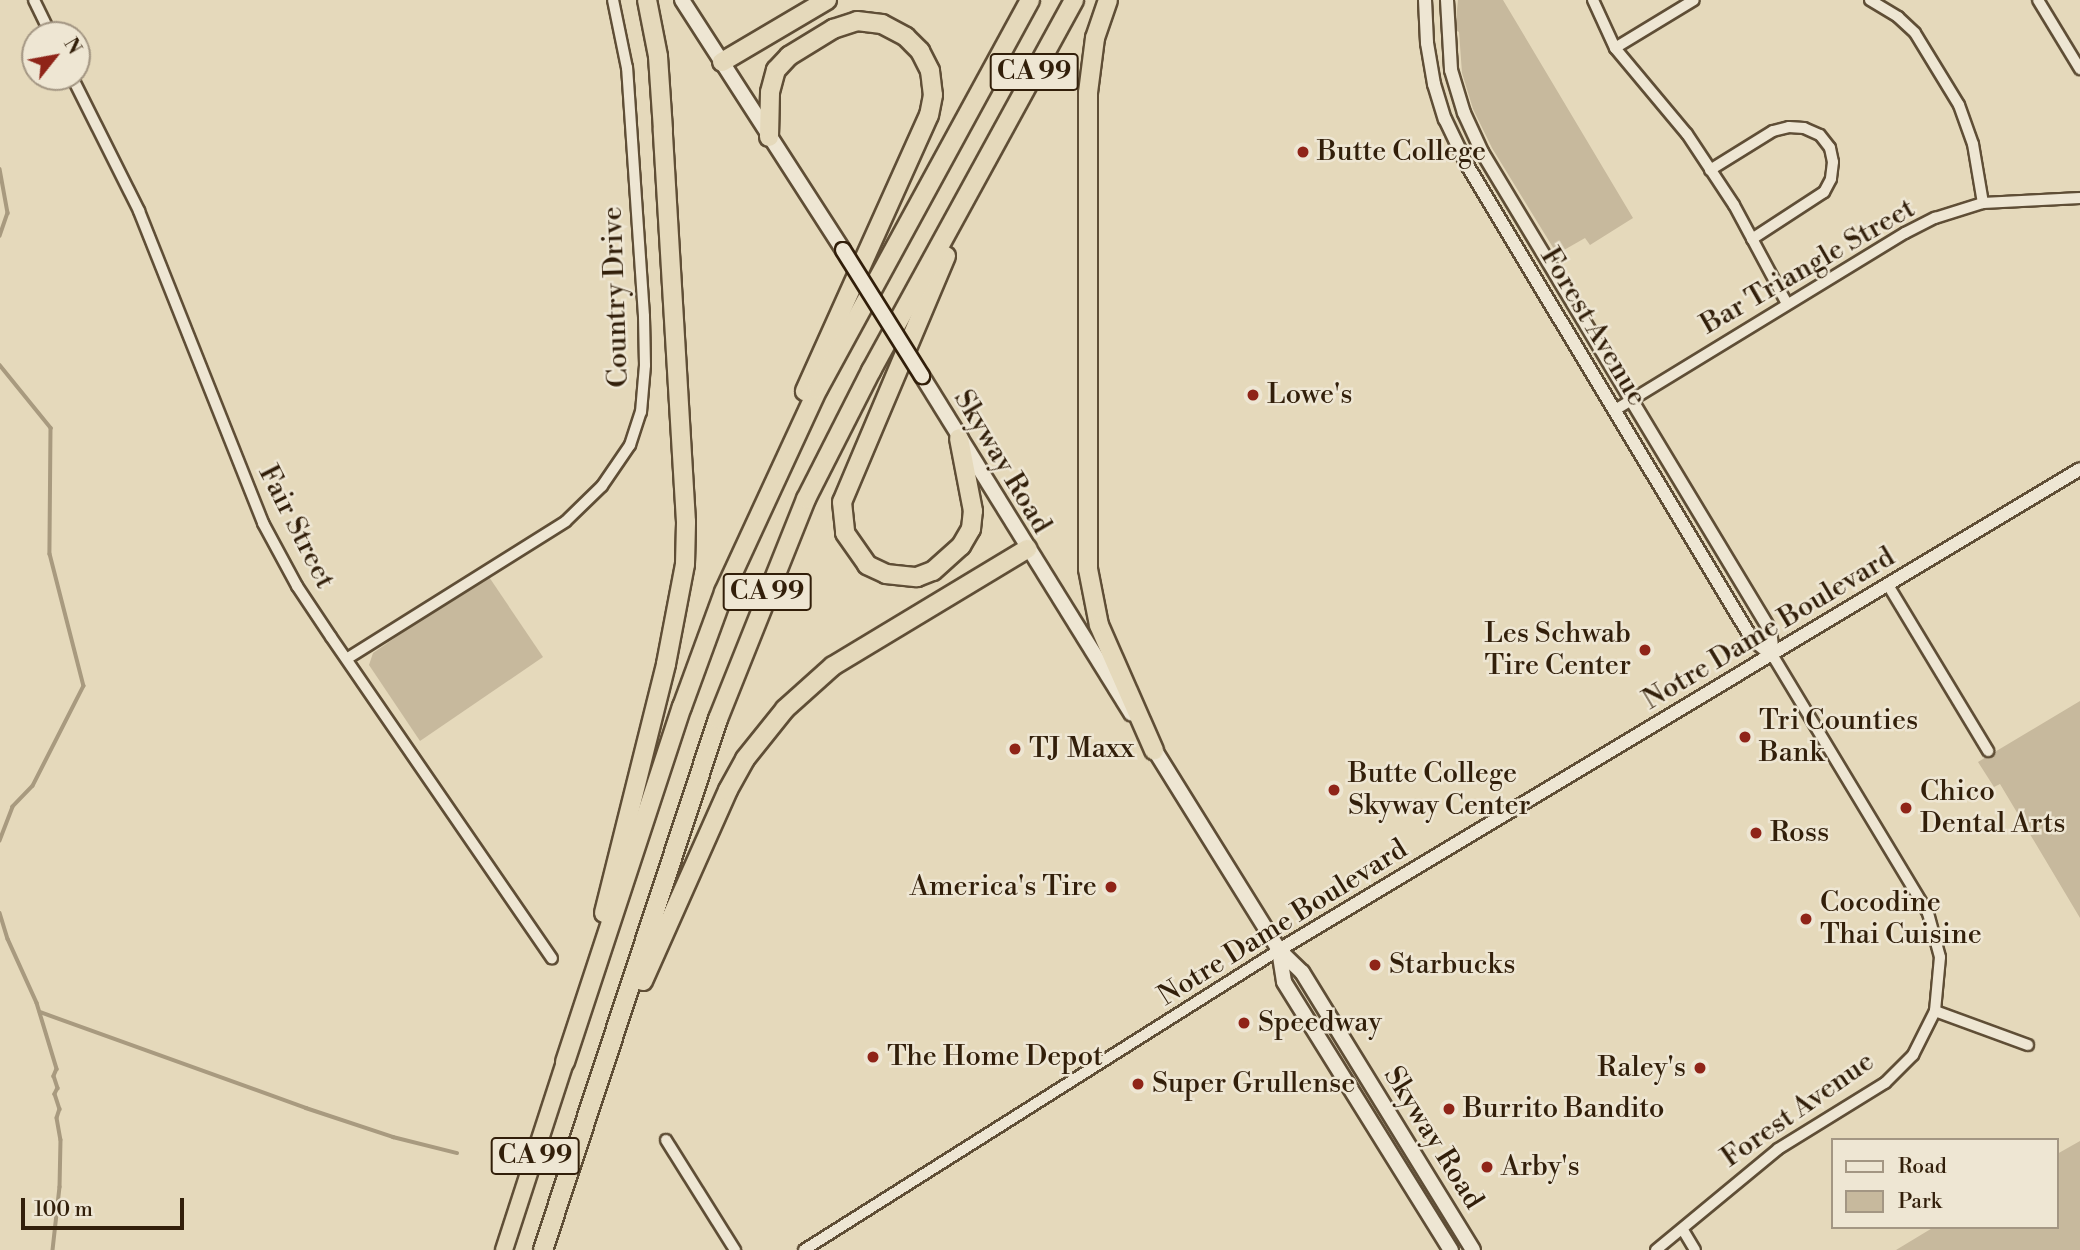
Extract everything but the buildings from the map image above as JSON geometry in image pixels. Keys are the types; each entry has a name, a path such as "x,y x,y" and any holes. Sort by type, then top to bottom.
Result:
{"highway":[{"path":"580,1016 586,967 603,919 666,664 685,564 685,509 660,81 647,0"},
{"path":"722,62 827,0"},
{"name":"CA 99","path":"504,1250 687,694 724,592 818,388 1030,0"},
{"name":"CA 99","path":"543,1250 718,719 806,499 871,371 1074,0"},
{"path":"1108,0 1095,38 1088,93 1088,569 1100,625 1154,750"},
{"path":"769,137 770,92 776,70 789,56 833,29 857,22 882,24 906,37 920,51 930,71 933,95 929,115 796,411 774,480"},
{"path":"959,438 973,511 971,529 961,546 933,572 917,577 886,574 867,565 845,533 842,502 869,432 995,145"},
{"path":"604,1067 728,790 764,735 785,709 833,666 1027,549"}],"main road":[{"name":"Skyway Road","path":"682,0 843,250 1279,950 1302,972 1473,1250"},
{"name":"Skyway Road","path":"1279,950 1284,982 1451,1250"}],"street":[{"path":"34,0 44,21"},
{"name":"Country Drive","path":"348,658 566,521 601,486 630,445 641,412 644,316 627,68 613,0"},
{"name":"Forest Avenue","path":"1425,0 1427,43 1445,119 1467,165 1752,639 1773,656 1928,914 1940,957 1935,1011 1913,1055 1885,1083 1778,1149 1656,1250"},
{"name":"Forest Avenue","path":"1447,0 1446,24 1451,70 1464,113 1482,152 1770,630 1773,656"},
{"path":"1593,0 1615,48 1687,134 1752,239 1787,304"},
{"path":"1615,48 1694,0"},
{"path":"1870,0 1898,17 1915,33 1959,105 1973,144 1983,204"},
{"path":"2038,0 2080,69"},
{"name":"Fair Street","path":"79,91 139,211 263,523 297,586 552,958"},
{"path":"1710,170 1773,131 1789,127 1804,128 1820,135 1830,148 1833,162 1831,179 1824,192 1752,239"},
{"name":"Bar Triangle Street","path":"1615,410 1905,233 1936,218 1983,204 2080,198"},
{"name":"Notre Dame Boulevard","path":"804,1250 1279,950 1773,656 2080,469"},
{"path":"1888,585 1987,751"},
{"path":"1935,1011 2028,1045"},
{"path":"666,1140 735,1250"},
{"path":"1683,1230 1695,1250"},
{"path":"810,1250 818,1241"}],"green space":[{"path":"1458,0 1503,0 1633,218 1590,245 1585,238 1557,254 1492,148 1473,109 1462,73 1459,32 1455,30"},
{"path":"487,574 543,657 420,741 369,665 373,653"},
{"path":"2080,701 2080,918 2000,784 1994,787 1978,762"},
{"path":"2080,1141 2080,1250 1896,1250 1931,1229 2059,1229 2059,1153"}],"waterway":[{"path":"0,169 8,213 0,236"},
{"path":"0,365 51,428 50,554 84,686 33,786 13,807 0,841"},
{"path":"0,913 8,939 37,1003 57,1069 54,1076 58,1088 55,1094 60,1109 57,1118 61,1140 60,1187 53,1250"},
{"path":"40,1012 306,1108 393,1137 457,1153"}],"place":[{"name":"Butte College","path":"1303,152"},
{"name":"Lowe's","path":"1253,395"},
{"name":"Les Schwab Tire Center","path":"1645,650"},
{"name":"Tri Counties Bank","path":"1745,737"},
{"name":"TJ Maxx","path":"1015,749"},
{"name":"Butte College Skyway Center","path":"1334,790"},
{"name":"Chico Dental Arts","path":"1906,808"},
{"name":"Ross","path":"1756,833"},
{"name":"America's Tire","path":"1111,887"},
{"name":"Cocodine Thai Cuisine","path":"1806,919"},
{"name":"Starbucks","path":"1375,965"},
{"name":"Speedway","path":"1244,1023"},
{"name":"The Home Depot","path":"873,1057"},
{"name":"Raley's","path":"1700,1068"},
{"name":"Super Grullense","path":"1138,1084"},
{"name":"Burrito Bandito","path":"1449,1109"},
{"name":"Arby's","path":"1487,1167"}]}
